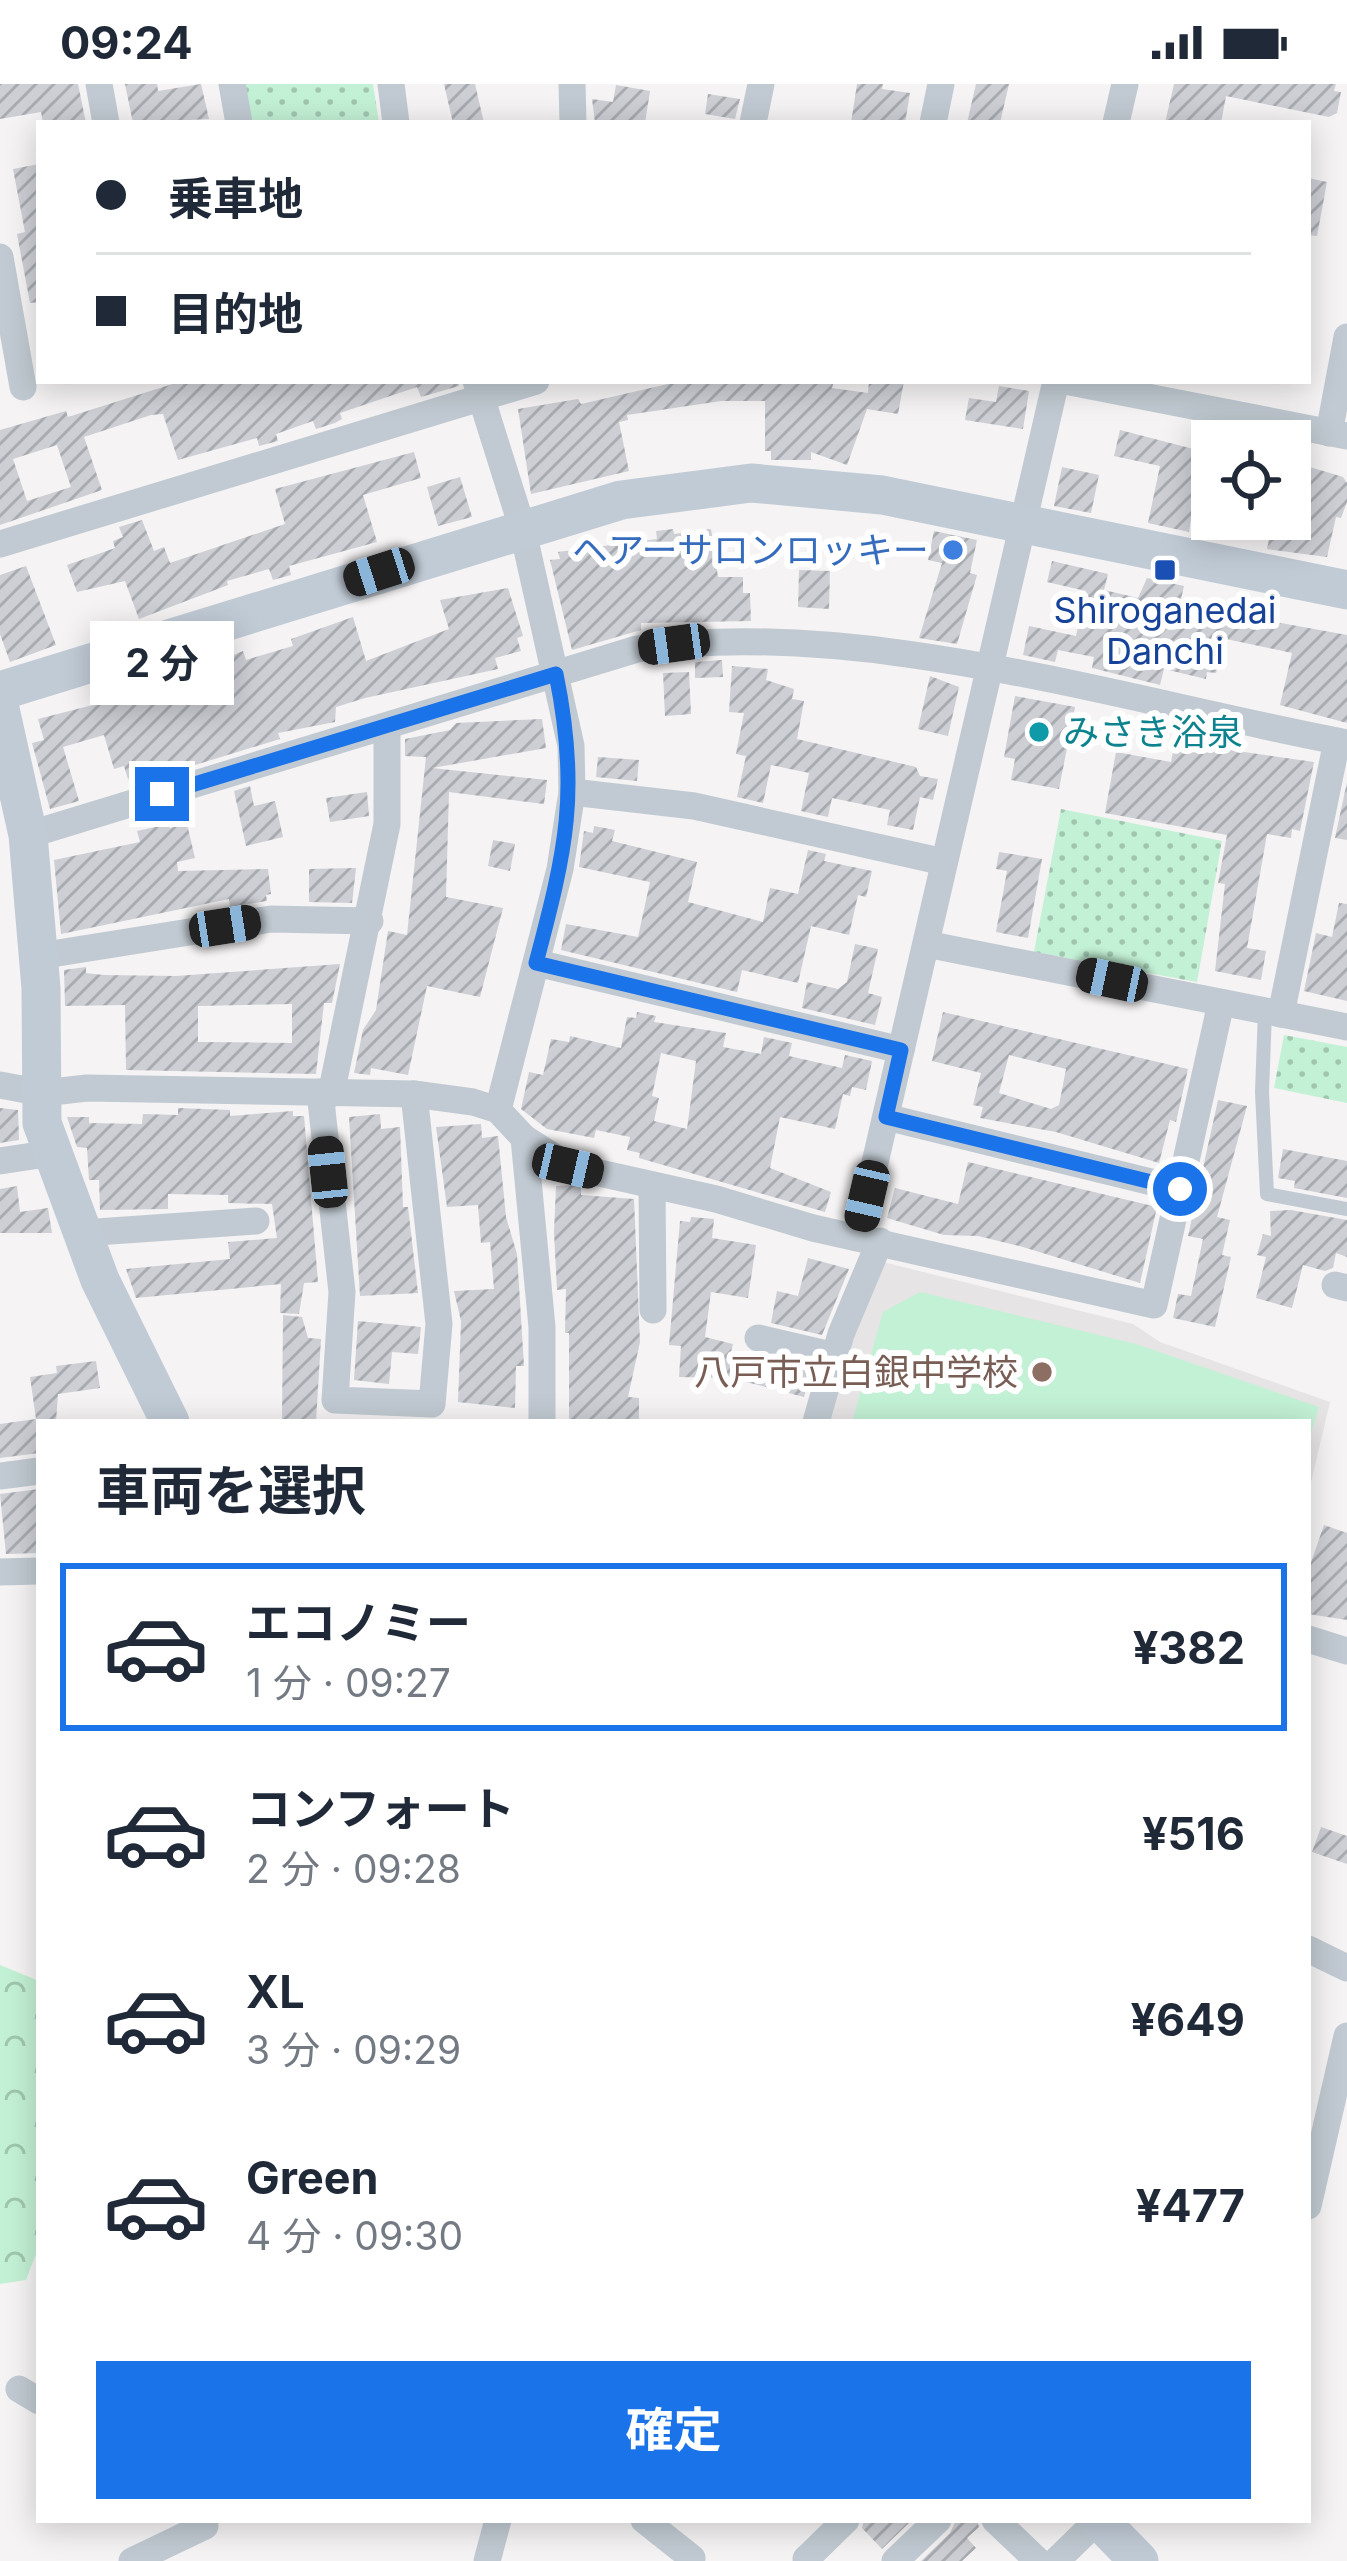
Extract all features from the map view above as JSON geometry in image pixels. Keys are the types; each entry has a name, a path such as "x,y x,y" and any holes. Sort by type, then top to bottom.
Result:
{"street":[{"path":"99,84 105,120"},
{"path":"232,84 238,120"},
{"path":"391,84 397,120"},
{"path":"572,84 573,120"},
{"path":"753,120 761,84"},
{"path":"934,120 941,84"},
{"path":"1117,120 1125,84"},
{"path":"0,257 22,387"},
{"path":"1076,384 1338,434 1347,337"},
{"path":"0,544 479,389 515,384"},
{"path":"817,1419 869,1238 886,1117 1059,384"},
{"path":"479,389 522,526 571,746 572,792 560,869 498,1110"},
{"path":"0,691 522,526 621,500 751,483 882,495 1347,590"},
{"path":"28,835 638,649 710,638 811,641 988,671 1342,742 1273,1012"},
{"path":"0,709 28,835 39,956 42,1124 82,1232 169,1419"},
{"path":"387,727 387,824 370,921 326,1093 342,1292 335,1400 390,1412 432,1404 439,1324 415,1094"},
{"path":"572,792 694,806 944,862"},
{"path":"39,956 271,919 370,921"},
{"path":"926,944 1347,1027"},
{"path":"536,963 901,1050"},
{"path":"0,1085 43,1093 87,1088 415,1094 498,1110 524,1138 568,1166 1154,1305 1221,1003"},
{"path":"886,1117 1180,1189"},
{"path":"524,1138 542,1327 542,1419"},
{"path":"0,1161 53,1153"},
{"path":"652,1185 653,1310"},
{"path":"82,1232 256,1221"},
{"path":"758,1338 836,1356"},
{"path":"0,1476 36,1471"},
{"path":"0,1572 36,1571"},
{"path":"1311,1640 1347,1651"},
{"path":"1311,1950 1347,1968"},
{"path":"1311,2193 1347,2036"},
{"path":"132,2561 204,2523"},
{"path":"487,2561 497,2523"},
{"path":"648,2523 692,2558"},
{"path":"806,2559 843,2523"},
{"path":"895,2561 935,2523"},
{"path":"998,2523 1038,2561"},
{"path":"1056,2561 1096,2523"},
{"path":"1102,2523 1139,2561"}],"lane":[{"path":"1273,1012 1267,1194 1347,1209"}],"shaded area":[{"name":"八戸市立白銀中学校","path":"883,1262 1133,1324 1160,1342 1330,1402 1311,1482 1311,1419 827,1419 848,1339"}],"green space":[{"path":"241,84 373,84 379,120 247,120"},
{"path":"1061,809 1222,841 1197,982 1034,952"},
{"path":"1284,1035 1347,1047 1347,1103 1274,1088"},
{"name":"八戸市立白銀中学校","path":"920,1292 1136,1344 1319,1407 1311,1433 1311,1419 853,1419 883,1312"},
{"path":"0,1965 36,1980 36,2254 26,2280 0,2284"}],"building":[{"path":"0,84 78,84 85,120 42,120 41,112 0,119"},
{"path":"125,84 157,84 158,91 201,84 209,119 132,120"},
{"path":"444,84 475,84 483,120 452,120"},
{"path":"857,84 883,84 882,89 910,93 906,120 851,120"},
{"path":"976,84 1009,84 1001,120 968,120"},
{"path":"1174,84 1336,84 1334,91 1341,92 1337,113 1329,117 1226,96 1222,120 1166,120"},
{"path":"616,85 650,91 645,120 595,120 592,99 613,102"},
{"path":"708,94 740,99 735,119 705,114"},
{"path":"36,165 36,302 30,303 17,234 25,232 13,169"},
{"path":"1311,179 1327,182 1317,236 1311,235"},
{"path":"172,384 459,386 421,397 417,387 340,413 342,419 335,423 316,429 313,421 276,434 278,441 259,446 257,438 178,460 163,414 151,415 84,437 102,490 0,525 0,430 66,411 68,417","holes":["57,445 71,487 27,501 13,459"]},
{"path":"668,384 833,384 832,388 868,393 869,384 903,384 898,414 867,409 847,465 811,452 811,460 771,460 771,451 765,451 765,401 721,401 627,415 628,420 619,422 629,471 531,494 518,409 578,399 581,404"},
{"path":"999,386 1029,391 1023,429 965,420 969,398 996,402"},
{"path":"1120,430 1191,448 1189,532 1148,523 1160,466 1114,456"},
{"path":"414,452 421,478 363,495 377,542 289,566 291,575 273,580 269,569 227,581 228,585 139,619 125,581 77,592 67,565 115,548 113,541 123,537 119,527 142,520 154,551 164,547 170,563 285,524 275,489"},
{"path":"1062,467 1099,475 1091,513 1054,506"},
{"path":"1311,467 1343,477 1347,502 1341,518 1336,517 1327,557 1267,549 1269,540 1311,540"},
{"path":"460,477 472,517 438,526 427,487"},
{"path":"673,529 674,534 711,529 718,577 743,577 743,593 750,593 751,621 641,623 641,630 572,650 550,560 560,559 558,552 657,539 656,531"},
{"path":"934,531 977,540 970,573 977,575 957,644 919,638 942,563 928,560"},
{"path":"1052,561 1108,574 1104,590 1138,598 1147,578 1184,586 1181,599 1233,610 1232,614 1347,635 1347,723 1280,705 1292,653 1226,639 1216,673 1207,672 1206,679 1164,669 1160,685 1092,668 1094,657 1058,650 1055,662 1023,655 1029,626 1076,636 1086,591 1047,582"},
{"path":"26,566 56,645 10,662 0,634 0,575"},
{"path":"799,570 830,571 829,609 798,607"},
{"path":"508,588 523,636 517,638 521,651 495,658 498,669 336,707 335,722 278,733 280,739 169,773 167,768 128,779 124,766 114,769 104,735 63,747 79,801 50,809 32,743 44,740 38,719 144,692 243,651 246,660 293,646 291,639 353,617 366,661 449,629 440,600"},
{"path":"722,660 723,677 695,678 695,662"},
{"path":"732,666 768,669 766,680 794,689 792,699 804,701 797,739 916,767 920,776 938,779 933,800 920,797 913,830 887,825 890,810 832,798 828,817 801,811 809,773 771,765 763,803 737,797 746,756 736,754 744,713 729,712"},
{"path":"689,672 691,714 665,716 663,673"},
{"path":"930,676 959,687 948,736 918,729"},
{"name":"みさき浴泉","path":"1015,696 1075,707 1059,789 1011,780 1015,759 1004,757"},
{"path":"542,719 546,748 432,768 547,780 544,804 449,792 446,897 503,908 480,997 427,986 408,1075 371,1068 370,1075 354,1073 363,1030 376,1010 388,931 407,935 426,757 405,756 405,739 450,730 456,723"},
{"path":"1175,742 1314,762 1300,831 1292,829 1291,838 1267,834 1247,948 1266,951 1261,980 1215,971 1225,884 1218,883 1227,835 1105,813 1116,752 1171,762"},
{"path":"598,757 639,760 637,781 596,777"},
{"path":"1347,782 1347,840 1335,838"},
{"path":"250,786 254,806 275,801 283,837 246,846 234,791"},
{"path":"367,792 369,816 330,822 326,798"},
{"path":"169,824 170,828 187,824 195,858 177,862 178,871 268,869 271,894 266,895 267,901 230,907 229,899 61,934 54,860 140,842 137,831"},
{"path":"594,826 615,830 612,841 697,862 688,902 763,922 770,888 798,894 808,850 826,854 824,861 872,871 866,897 858,895 849,935 811,926 798,983 742,970 737,992 561,950 566,924 638,937 650,882 579,867 584,831 593,833"},
{"path":"493,840 515,844 510,871 488,866"},
{"path":"999,852 1042,859 1028,938 996,932 1007,871 996,869"},
{"path":"356,868 352,903 309,902 309,869"},
{"path":"1339,903 1347,904 1347,1001 1304,991 1316,933 1332,937"},
{"path":"855,944 878,949 868,993 882,997 875,1025 802,1008 807,982 838,989 847,982"},
{"path":"340,964 332,1003 324,1003 316,1074 126,1070 125,1005 65,1006 64,970 86,967 86,973 103,975 176,976","holes":["292,1004 292,1043 198,1042 198,1006"]},
{"path":"637,1012 656,1016 654,1022 726,1033 723,1047 761,1054 764,1037 792,1043 789,1056 842,1068 845,1055 872,1061 866,1090 852,1087 850,1096 843,1094 835,1129 780,1117 770,1168 831,1192 825,1212 639,1158 640,1153 627,1150 630,1137 596,1130 594,1138 547,1129 521,1109 529,1072 543,1075 551,1039 569,1042 570,1036 621,1048 627,1017 636,1018","holes":["661,1053 696,1061 687,1129 654,1121 659,1098 652,1096"]},
{"path":"943,1012 1188,1069 1176,1122 1170,1120 1159,1163 1056,1132 980,1118 983,1107 973,1105 981,1073 932,1061","holes":["1009,1055 1066,1069 1059,1105 1051,1109 999,1093"]},
{"path":"1218,1100 1247,1106 1217,1217 1230,1220 1222,1255 1231,1257 1215,1327 1173,1318 1178,1294 1191,1296 1203,1239 1188,1236"},
{"path":"0,1108 18,1110 19,1140 0,1143"},
{"path":"178,1108 230,1110 230,1116 293,1111 293,1116 304,1116 318,1282 304,1283 299,1314 280,1313 281,1284 136,1298 126,1269 230,1259 228,1242 277,1238 272,1204 228,1203 228,1195 168,1194 168,1209 100,1210 99,1180 89,1180 87,1148 77,1147 67,1117 89,1117 89,1123 142,1124 143,1114 178,1115"},
{"path":"380,1114 381,1129 400,1127 403,1207 408,1207 418,1293 360,1296 349,1117"},
{"path":"481,1124 482,1138 498,1136 506,1217 517,1254 524,1366 516,1366 515,1408 458,1402 461,1321 454,1291 494,1289 490,1242 481,1243 478,1205 447,1207 436,1127"},
{"path":"1283,1149 1347,1161 1347,1198 1294,1188 1295,1181 1278,1178"},
{"path":"968,1162 1157,1207 1140,1283 1023,1247 978,1236 944,1235 887,1218 895,1188 958,1204"},
{"path":"17,1186 20,1212 48,1208 52,1233 0,1233 0,1189"},
{"path":"556,1186 581,1187 581,1195 634,1199 640,1342 628,1397 639,1398 639,1419 569,1419 566,1289 557,1290"},
{"path":"1270,1211 1347,1220 1347,1257 1336,1253 1333,1268 1325,1271 1303,1265 1292,1308 1256,1298 1266,1257 1257,1255 1263,1234 1271,1236"},
{"path":"691,1217 714,1219 712,1238 756,1245 748,1298 711,1292 705,1337 733,1344 731,1352 812,1369 804,1397 731,1378 679,1377 681,1346 669,1345 680,1221 690,1222"},
{"path":"808,1258 849,1269 822,1335 771,1323 777,1291 798,1296"},
{"path":"283,1315 302,1317 308,1338 321,1339 316,1419 282,1419"},
{"path":"358,1321 421,1327 418,1354 392,1352 389,1384 354,1380"},
{"path":"96,1361 100,1388 58,1394 56,1419 36,1419 30,1377 57,1373 56,1366"},
{"path":"36,1419 36,1453 0,1458 0,1424"},
{"path":"36,1489 36,1553 6,1554 0,1494"},
{"path":"1324,1525 1347,1533 1347,1620 1311,1614 1311,1562"},
{"path":"1321,1827 1347,1836 1347,1864 1312,1852"},
{"path":"863,2523 909,2523 882,2549 862,2528"},
{"path":"955,2523 978,2523 967,2538 976,2548 962,2561 921,2561"}],"place":[{"name":"ヘアーサロンロッキー","path":"953,550"},
{"name":"Shiroganedai Danchi","path":"1165,570"},
{"name":"みさき浴泉","path":"1039,732"},
{"name":"八戸市立白銀中学校","path":"1042,1372"}],"route":[{"path":"162,794 556,674 571,746 572,792 560,869 536,963 901,1050 886,1117 1180,1189"}]}
